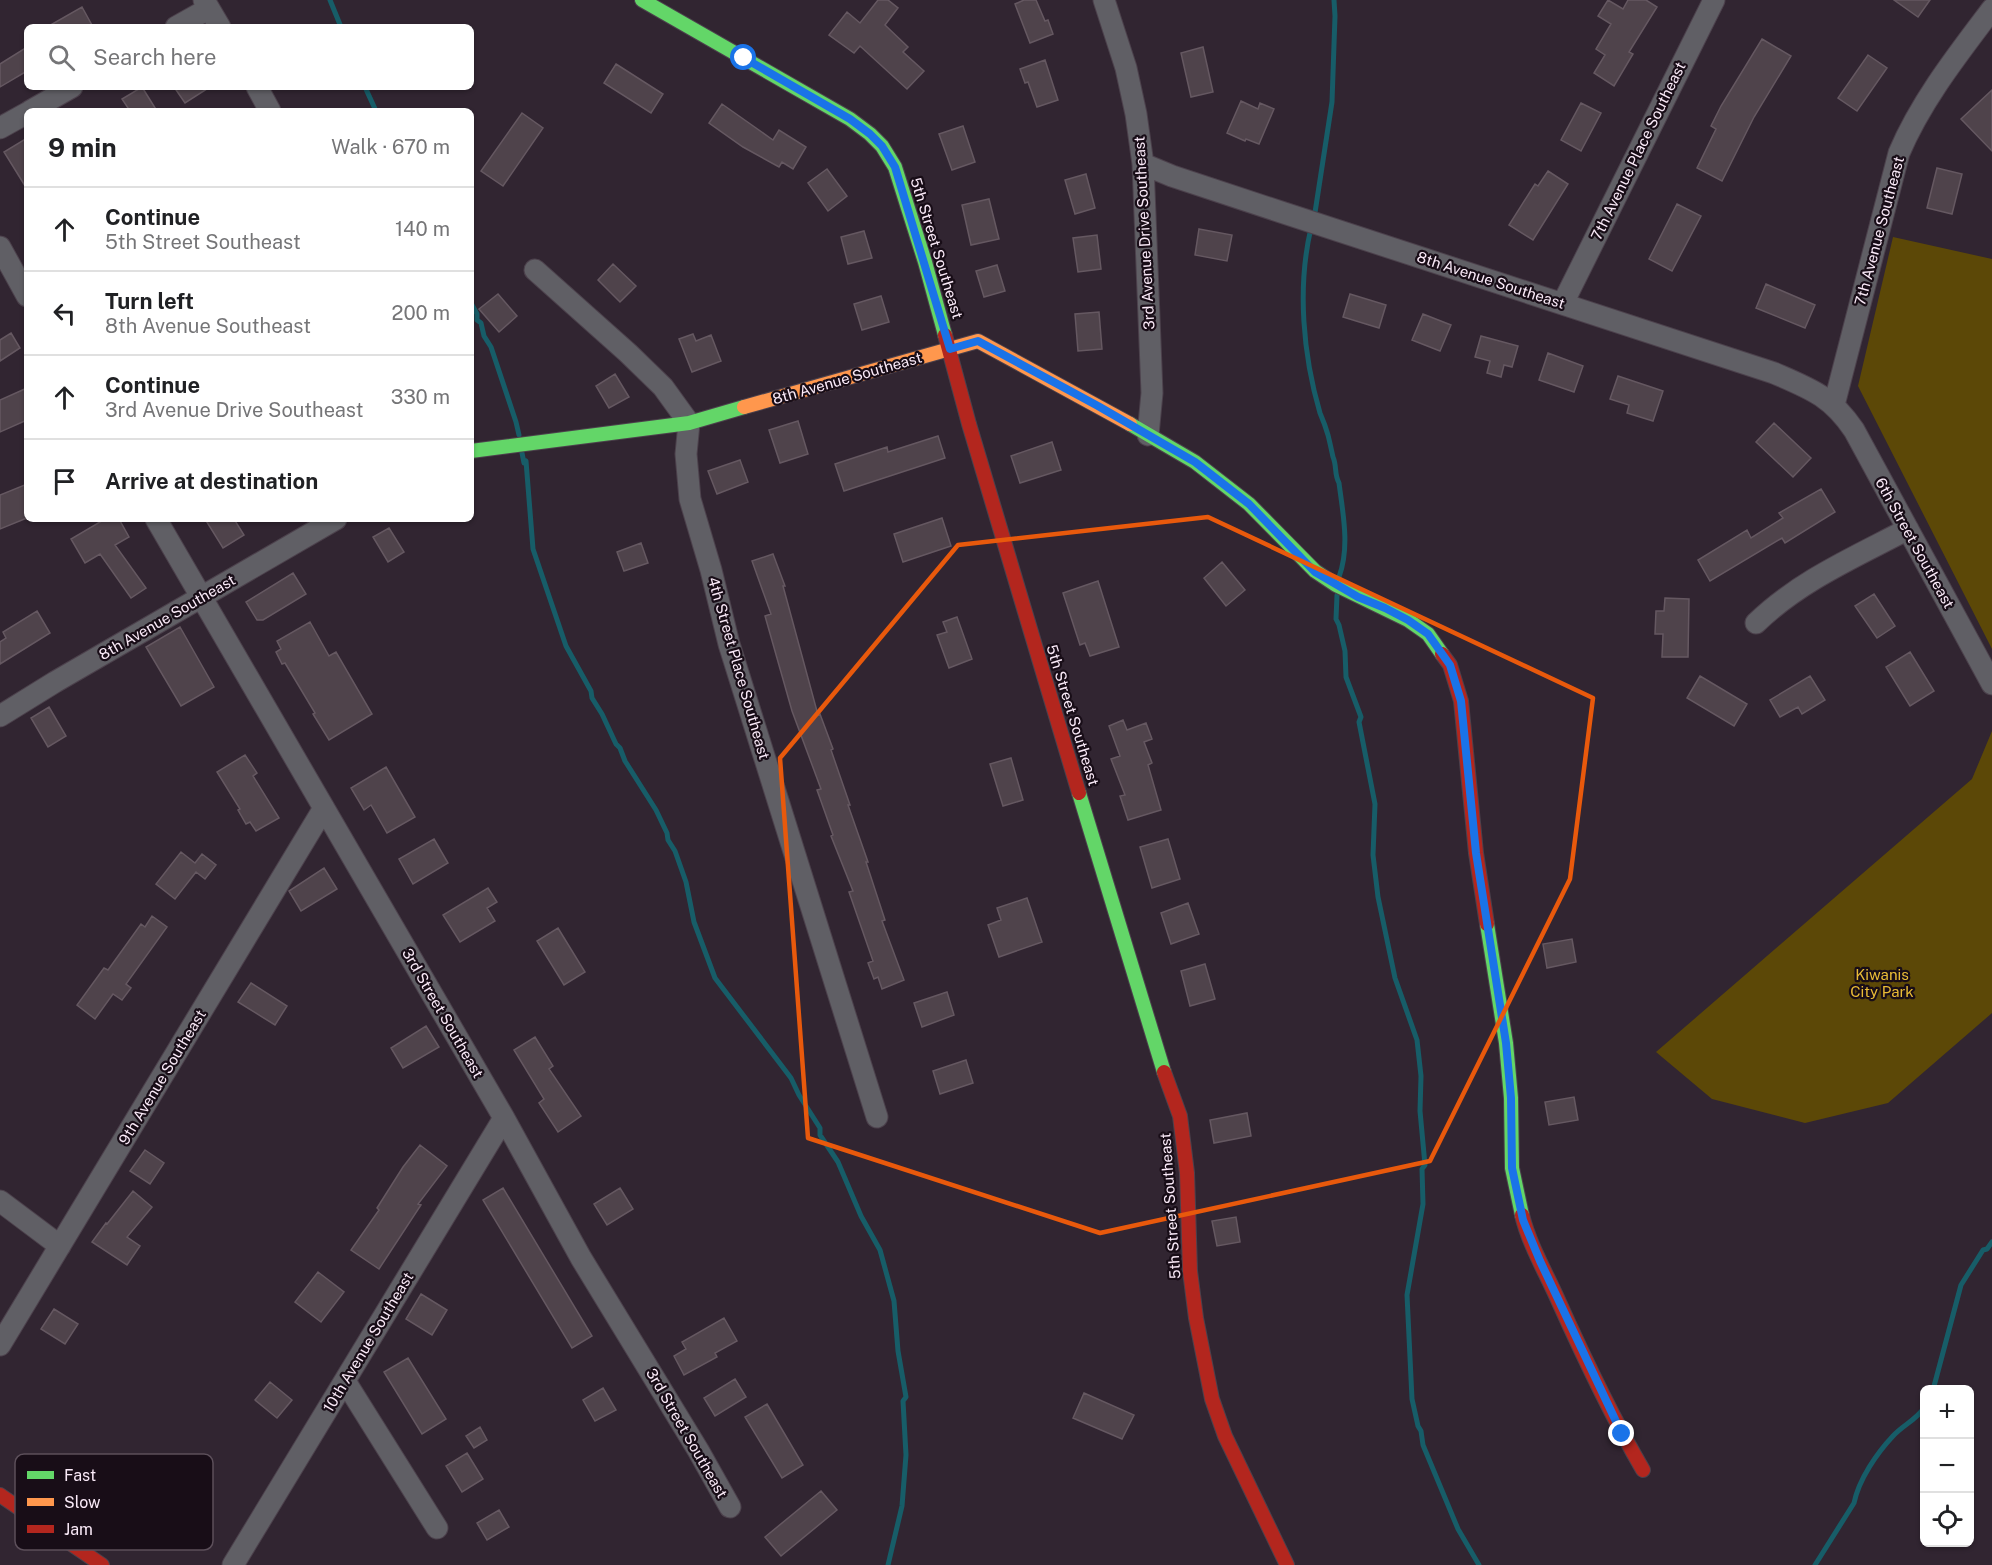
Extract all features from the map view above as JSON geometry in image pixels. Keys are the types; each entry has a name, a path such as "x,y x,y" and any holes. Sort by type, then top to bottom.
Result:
{"street":[{"name":"5th Street Southeast","path":"642,0 850,119 882,146 895,167 950,349 969,424 1161,1062 1180,1116 1186,1173 1193,1294 1212,1399 1225,1436 1287,1565"},
{"name":"3rd Avenue Drive Southeast","path":"1104,0 1126,68 1136,114 1143,164 1152,393 1148,435"},
{"name":"7th Avenue Place Southeast","path":"1563,303 1713,0"},
{"path":"180,24 206,4 218,24"},
{"name":"7th Avenue Southeast","path":"1834,405 1899,153 1906,135 1928,98 1992,9"},
{"path":"35,108 67,90"},
{"path":"259,90 268,108"},
{"path":"0,128 24,114"},
{"name":"8th Avenue Southeast","path":"1143,164 1172,176 1774,373 1813,389 1834,405"},
{"path":"0,247 24,291"},
{"path":"535,270 663,387 689,423"},
{"name":"8th Avenue Southeast","path":"474,452 689,423 978,341 1195,462 1232,489 1315,572 1343,589 1408,620 1428,634 1450,665 1461,701 1476,853 1506,1043 1511,1098 1512,1168 1523,1220 1585,1359 1622,1434 1643,1470"},
{"name":"6th Street Southeast","path":"1834,405 1854,430 1992,684"},
{"name":"4th Street Place Southeast","path":"689,423 686,454 690,499 711,570 729,644 877,1117"},
{"name":"3rd Street Southeast","path":"158,522 504,1118 581,1258 698,1450 730,1507"},
{"name":"8th Avenue Southeast","path":"0,716 331,522"},
{"path":"1756,623 1775,604 1800,587 1908,529"},
{"name":"9th Avenue Southeast","path":"0,1345 324,808"},
{"name":"10th Avenue Southeast","path":"233,1565 504,1118"},
{"path":"0,1201 60,1246"},
{"path":"345,1381 437,1528"},
{"path":"0,1495 15,1505"},
{"path":"80,1550 102,1565"}],"highlighted area":[{"path":"1208,517 1593,698 1570,879 1430,1161 1100,1233 808,1138 780,758 958,545"}],"green space":[{"path":"1893,237 1992,259 1992,649 1858,386"},
{"name":"Kiwanis City Park","path":"1992,731 1992,1013 1888,1103 1805,1123 1712,1099 1656,1052 1972,779"}],"building":[{"path":"878,0 888,0 898,8 885,25 908,47 903,52 924,71 907,89 860,46 854,53 829,35 847,12 860,23"},
{"path":"1024,0 1036,0 1053,34 1030,43 1015,4"},
{"path":"1608,0 1623,9 1628,0 1646,0 1657,7 1629,52 1633,54 1614,86 1594,73 1605,55 1596,49 1611,24 1598,16"},
{"path":"1894,0 1930,0 1918,17"},
{"path":"82,7 91,24 52,24"},
{"path":"1762,39 1791,56 1754,117 1722,181 1697,168 1716,129 1711,126 1721,106"},
{"path":"1203,47 1213,92 1191,97 1181,53"},
{"path":"24,49 24,73 0,87 0,64"},
{"path":"1868,55 1887,68 1857,111 1838,98"},
{"path":"1045,60 1058,100 1037,107 1028,82 1025,83 1020,69"},
{"path":"616,64 663,94 651,113 604,83"},
{"path":"137,90 144,90 155,108 128,108 122,99"},
{"path":"176,90 205,90 185,103"},
{"path":"1992,90 1992,151 1961,119"},
{"path":"1241,101 1258,109 1260,103 1274,109 1259,144 1227,133"},
{"path":"1581,103 1601,113 1581,151 1561,140"},
{"path":"722,104 773,140 779,130 806,147 793,169 782,162 779,167 743,147 709,123"},
{"path":"522,113 543,128 503,186 481,171"},
{"path":"963,126 975,162 952,170 939,134"},
{"path":"24,140 24,184 4,152"},
{"path":"1937,168 1962,174 1952,214 1927,208"},
{"path":"827,169 847,196 828,211 808,183"},
{"path":"1548,171 1568,184 1533,240 1509,225 1535,184 1538,186"},
{"path":"1086,174 1095,208 1075,214 1065,180"},
{"path":"989,199 999,239 971,245 962,205"},
{"path":"1677,204 1701,216 1672,271 1649,259"},
{"path":"1199,229 1232,235 1227,261 1195,255"},
{"path":"864,231 872,258 848,264 841,237"},
{"path":"1097,235 1101,269 1078,272 1073,238"},
{"path":"613,264 636,286 620,302 598,280"},
{"path":"997,265 1005,291 984,297 976,271"},
{"path":"1766,284 1815,305 1805,328 1756,308"},
{"path":"498,294 517,316 499,332 479,309"},
{"path":"1350,294 1386,305 1379,328 1343,317"},
{"path":"881,296 889,322 862,330 854,304"},
{"path":"1099,312 1102,349 1078,351 1075,314"},
{"path":"1423,314 1451,325 1440,351 1412,340"},
{"path":"11,333 20,348 0,361 0,340"},
{"path":"693,334 696,341 711,335 721,361 692,372 679,339"},
{"path":"1481,336 1518,346 1512,367 1504,365 1501,377 1487,373 1490,361 1475,357"},
{"path":"1548,353 1583,366 1574,392 1539,380"},
{"path":"615,374 629,397 609,408 596,386"},
{"path":"1618,376 1663,391 1653,421 1627,413 1629,405 1610,399"},
{"path":"24,389 24,421 0,432 0,400"},
{"path":"798,421 808,454 780,463 769,430"},
{"path":"1774,423 1811,458 1793,477 1756,442"},
{"path":"938,436 945,458 844,491 835,464 887,447 888,452"},
{"path":"1052,442 1061,470 1020,483 1011,456"},
{"path":"740,460 748,482 717,494 708,471"},
{"path":"24,485 24,519 0,529 0,495"},
{"path":"1821,489 1835,512 1785,543 1782,538 1710,581 1698,560 1747,530 1751,538 1783,518 1779,513"},
{"path":"942,518 951,546 903,562 894,534"},
{"path":"100,522 121,522 129,537 115,545 146,588 131,598 100,554 85,563 71,539"},
{"path":"207,522 236,522 244,535 223,548"},
{"path":"389,528 404,552 388,562 373,537"},
{"path":"641,543 648,563 624,571 617,552"},
{"path":"773,554 785,586 783,586 818,715 820,714 833,749 831,750 885,920 882,921 904,980 882,989 878,977 874,979 868,963 873,961 849,892 853,891 831,836 833,835 817,790 821,789 792,711 765,616 771,614 752,561"},
{"path":"1222,562 1245,590 1226,606 1204,578"},
{"path":"293,573 306,594 263,620 257,620 246,602"},
{"path":"1098,581 1119,647 1090,656 1085,643 1080,645 1063,593"},
{"path":"1874,594 1895,626 1877,638 1855,606"},
{"path":"1665,598 1689,599 1688,657 1662,657 1663,634 1655,634 1656,611 1664,611"},
{"path":"37,611 50,633 0,664 0,642 6,638 3,632"},
{"path":"957,617 972,659 949,668 937,635 947,632 943,622"},
{"path":"310,622 329,656 336,652 372,714 329,740 285,663 282,664 276,652 281,649 277,641"},
{"path":"180,627 214,687 181,706 146,647"},
{"path":"1910,652 1934,691 1910,706 1886,667"},
{"path":"1700,676 1747,704 1734,726 1687,698"},
{"path":"1810,676 1825,700 1802,714 1798,707 1780,717 1770,700"},
{"path":"49,707 66,736 48,747 31,718"},
{"path":"1123,720 1127,730 1146,723 1152,739 1144,742 1152,763 1148,765 1161,810 1128,820 1120,796 1125,795 1111,759 1120,756 1109,726"},
{"path":"245,755 257,773 253,776 279,818 256,831 250,822 246,824 238,810 240,809 217,772"},
{"path":"1011,758 1023,800 1003,806 990,764"},
{"path":"386,767 415,817 387,833 371,805 364,810 351,788"},
{"path":"434,839 448,863 413,884 399,859"},
{"path":"1168,839 1180,879 1152,888 1140,847"},
{"path":"181,852 195,863 202,854 216,865 205,879 196,872 175,899 156,884"},
{"path":"324,868 337,889 301,911 289,891"},
{"path":"488,888 497,902 487,908 495,921 460,942 443,915"},
{"path":"1027,898 1042,942 999,957 988,925 1001,920 997,908"},
{"path":"1188,903 1199,934 1171,944 1161,913"},
{"path":"152,916 167,927 126,984 131,988 122,1000 113,994 95,1019 77,1005 104,968 108,970 141,924 145,927"},
{"path":"558,928 585,972 564,985 537,941"},
{"path":"1572,939 1576,962 1547,968 1543,944"},
{"path":"1205,964 1215,999 1190,1006 1181,971"},
{"path":"251,983 287,1006 275,1025 238,1002"},
{"path":"947,992 954,1015 922,1027 914,1003"},
{"path":"426,1026 439,1047 403,1068 391,1048"},
{"path":"535,1037 553,1066 549,1069 581,1116 558,1132 539,1103 544,1099 514,1050"},
{"path":"966,1060 973,1083 940,1094 933,1071"},
{"path":"1574,1097 1578,1120 1549,1125 1545,1102"},
{"path":"1247,1113 1251,1136 1214,1143 1210,1120"},
{"path":"420,1145 447,1166 418,1204 421,1205 379,1269 351,1250 379,1210 377,1208 403,1167"},
{"path":"145,1150 164,1163 150,1184 130,1171"},
{"path":"503,1188 592,1336 572,1348 483,1200"},
{"path":"620,1188 633,1209 607,1225 594,1204"},
{"path":"133,1191 152,1207 127,1237 140,1246 127,1265 92,1242"},
{"path":"1236,1217 1240,1242 1217,1246 1212,1221"},
{"path":"318,1272 344,1292 321,1322 295,1302"},
{"path":"421,1294 447,1310 432,1335 406,1319"},
{"path":"54,1309 78,1324 65,1344 41,1329"},
{"path":"724,1318 737,1341 715,1353 717,1357 684,1375 674,1356 686,1349 682,1342"},
{"path":"408,1358 446,1419 422,1434 384,1372"},
{"path":"735,1379 746,1397 715,1416 704,1398"},
{"path":"270,1382 292,1400 277,1418 255,1400"},
{"path":"603,1388 616,1410 595,1421 583,1400"},
{"path":"1084,1393 1134,1415 1122,1439 1073,1418"},
{"path":"767,1404 803,1465 782,1478 745,1417"},
{"path":"480,1427 487,1440 474,1448 466,1436"},
{"path":"467,1453 483,1479 462,1492 446,1466"},
{"path":"821,1491 837,1510 781,1556 765,1537"},
{"path":"499,1510 509,1527 487,1540 477,1523"}],"waterway":[{"path":"330,0 340,24"},
{"path":"1314,219 1332,102 1334,0"},
{"path":"366,90 375,108"},
{"path":"1311,228 1304,274 1304,321 1309,368 1339,483 1345,530 1344,554 1339,577"},
{"path":"474,308 484,336 491,347 519,435"},
{"path":"522,453 524,463 526,461 533,549 566,646 625,761 656,810 667,833 686,882 694,922 715,978 791,1078 820,1128 820,1135 838,1162 861,1216 880,1250 894,1301 898,1351 906,1397 903,1401 906,1455 902,1506 888,1565"},
{"path":"1337,595 1336,619 1345,651 1346,677 1361,717 1359,722 1375,804 1373,855 1378,897 1395,978 1417,1040 1421,1076 1420,1111 1425,1165 1422,1169 1423,1204 1407,1295 1412,1399 1423,1445 1458,1529 1479,1565"},
{"path":"1934,1385 1961,1285 1983,1250 1987,1249 1992,1242"},
{"path":"1815,1565 1854,1503 1864,1476 1875,1458 1893,1436 1920,1413"}],"traffic: fast":[{"path":"642,0 850,119 882,146 895,167 945,335"},
{"path":"474,451 689,423 744,407"},
{"path":"1130,424 1195,462 1249,504 1315,571 1336,585 1408,620 1428,634 1442,654"},
{"path":"1079,793 1164,1072"},
{"path":"1487,924 1506,1043 1511,1098 1512,1168 1522,1215"}],"traffic: slow":[{"path":"744,407 978,341 1130,424"}],"traffic: jam":[{"path":"945,335 969,424 1079,793"},
{"path":"1442,654 1450,665 1461,701 1476,853 1487,924"},
{"path":"1164,1072 1180,1116 1187,1173 1190,1271 1196,1318 1212,1399 1225,1436 1287,1565"},
{"path":"1522,1215 1533,1248 1588,1365 1643,1470"},
{"path":"0,1495 15,1505"},
{"path":"80,1550 102,1565"}],"route":[{"path":"744,58 850,119 882,146 895,167 950,349 978,341 1195,462 1249,504 1315,572 1358,597 1408,620 1428,634 1450,665 1461,701 1476,853 1506,1043 1511,1098 1512,1168 1523,1220 1585,1359 1622,1434"}]}
